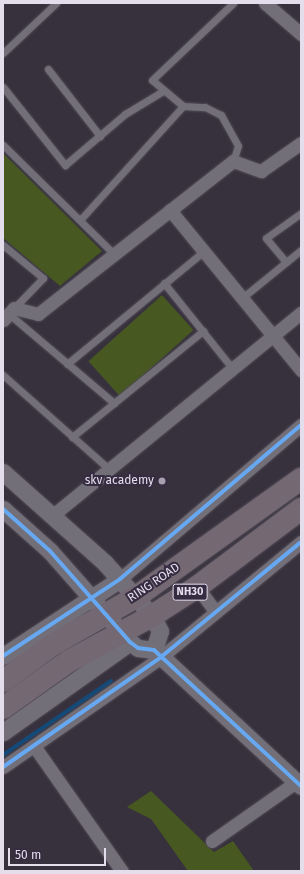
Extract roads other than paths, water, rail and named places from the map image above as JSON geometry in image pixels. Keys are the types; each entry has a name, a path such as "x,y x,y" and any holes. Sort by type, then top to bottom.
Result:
{"highway":[{"name":"RING ROAD","path":"3,681 98,606 136,597 301,479"},
{"name":"NH30","path":"3,708 69,660 126,637 152,616 197,587 301,509"}],"street":[{"path":"265,3 301,34"},
{"path":"9,314 38,314 233,161 261,171 299,147"},
{"path":"170,210 301,370"},
{"path":"53,515 301,313"},
{"path":"3,656 98,606 120,579 301,425"},
{"path":"3,472 53,515 120,579 136,597 152,616 160,631 158,654"},
{"path":"3,509 50,551 126,637 138,648 158,654 299,784 212,841"},
{"path":"3,767 34,746 216,612 301,542"},
{"path":"197,587 216,612"},
{"path":"3,732 126,637"},
{"path":"34,746 122,871"}],"lane":[{"path":"3,53 56,3"},
{"path":"233,3 152,80 163,91 183,106 206,107 221,115 238,146 233,161"},
{"path":"48,69 100,136"},
{"path":"3,87 65,165 125,114 163,91"},
{"path":"80,220 183,106"},
{"path":"3,145 114,254"},
{"path":"286,262 266,238 301,213"},
{"path":"3,245 43,278 9,314 114,403"},
{"path":"242,298 301,250"},
{"path":"67,364 204,251"},
{"path":"164,284 233,369"},
{"path":"72,437 203,332"},
{"path":"3,375 110,470"}],"waterway":[{"path":"3,755 111,681"}],"place":[{"name":"skv academy","path":"162,481"}]}
